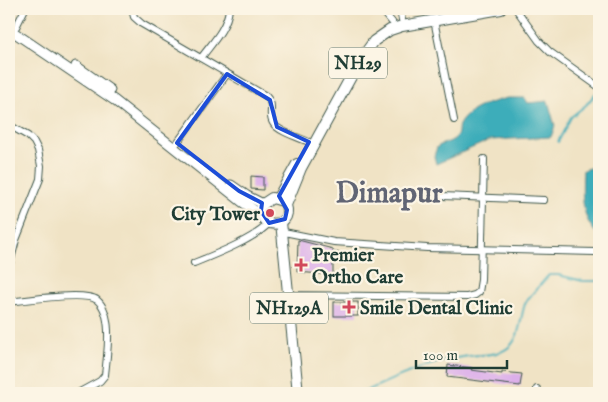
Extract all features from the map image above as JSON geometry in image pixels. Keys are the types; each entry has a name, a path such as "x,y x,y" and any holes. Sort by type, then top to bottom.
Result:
{"highway":[{"name":"NH29","path":"278,198 361,46 372,33 397,21 471,9"},
{"name":"NH29","path":"277,225 287,214 286,205 301,168 359,62 374,41 381,35 396,28 501,9"},
{"path":"277,225 264,220 262,209 272,198 278,198 286,205"},
{"name":"NH129A","path":"277,225 288,295 298,393"},
{"name":"NH129A","path":"277,225 292,393"}],"main road":[{"path":"11,26 98,81 262,209"},
{"path":"11,26 114,100 241,201 262,209"}],"street":[{"path":"11,26 24,9"},
{"path":"132,9 134,17 142,24 266,96 272,104 272,122 277,127 309,142"},
{"path":"201,58 223,29 229,9"},
{"path":"381,9 397,21 400,9"},
{"path":"516,9 544,47 599,87"},
{"path":"434,20 454,120"},
{"path":"178,143 227,74"},
{"path":"9,125 28,136 34,142 38,150 41,166 40,179 16,240 9,266"},
{"path":"288,295 467,297 475,295 479,292 482,248 484,159"},
{"path":"418,195 544,200"},
{"path":"194,262 223,252 262,229 277,225 334,242 427,248 595,252"},
{"path":"9,302 81,295 96,299 100,304 108,322 105,374 100,381 78,393"}],"highlighted area":[{"path":"227,74 270,100 277,127 309,142 279,196 287,210 285,219 269,223 261,211 262,203 239,191 177,143"}],"water":[{"path":"507,98 525,98 528,103 548,101 555,126 551,137 490,140 436,164 434,156 437,147 456,137 459,125 468,114 480,107"},
{"path":"599,165 599,236 585,214 582,188 583,170"}],"building":[{"path":"251,176 263,177 263,190 251,189"},
{"path":"298,240 333,249 333,252 345,253 345,258 333,258 333,275 297,272"},
{"path":"334,302 358,302 358,316 334,316"},
{"path":"448,365 502,374 502,372 522,374 520,386 447,377"}],"waterway":[{"path":"558,142 571,117 586,105 596,93"},
{"path":"362,393 442,361 505,350 516,338 525,304 549,275 558,275 583,281 599,281"}],"place":[{"name":"City Tower","path":"270,213"},
{"name":"Premier Ortho Care","path":"301,265"},
{"name":"Smile Dental Clinic","path":"349,307"}],"district":[{"name":"Dimapur","path":"389,192"}]}
